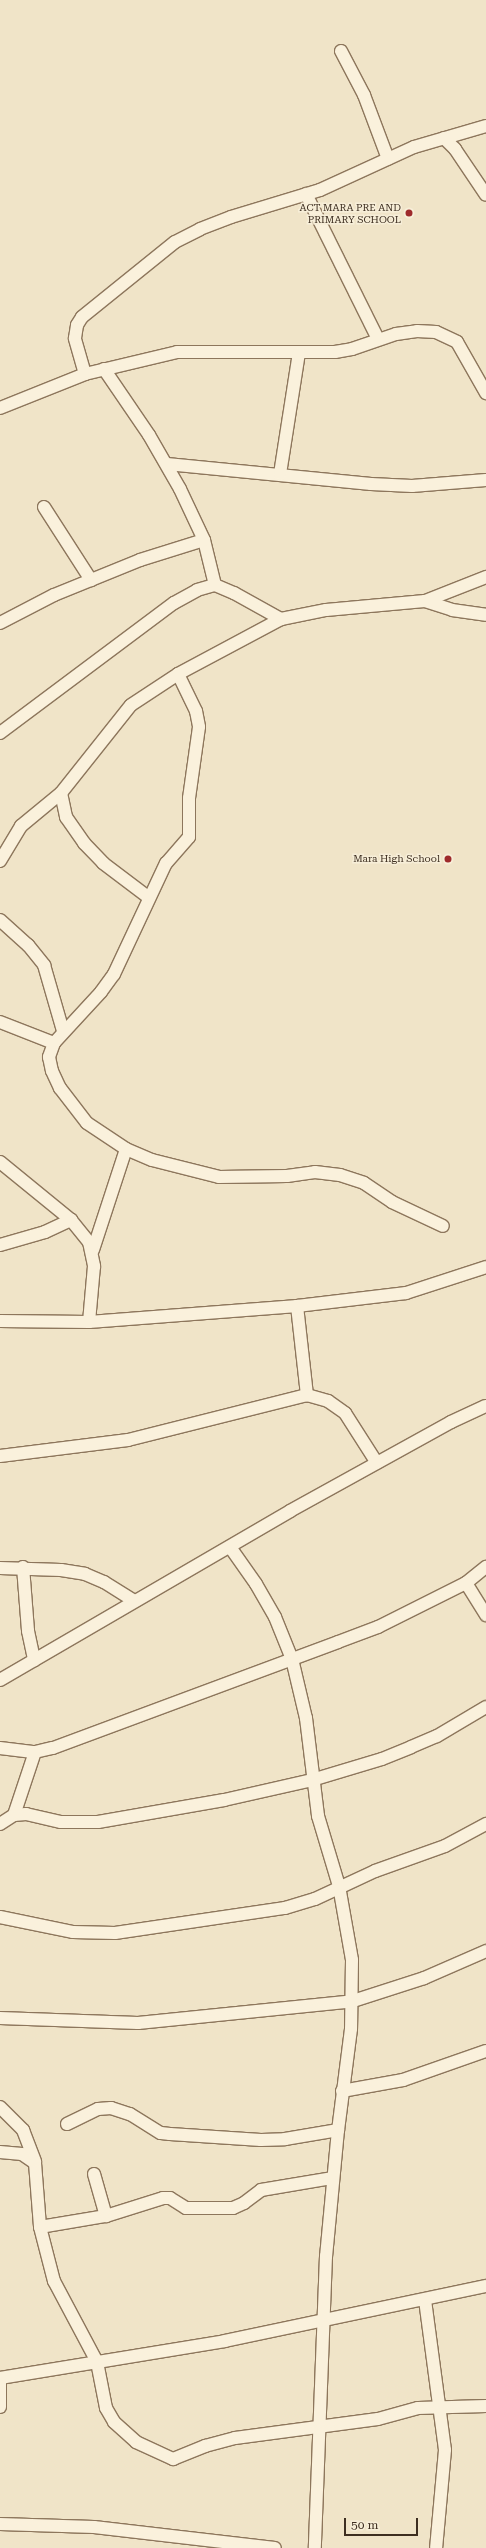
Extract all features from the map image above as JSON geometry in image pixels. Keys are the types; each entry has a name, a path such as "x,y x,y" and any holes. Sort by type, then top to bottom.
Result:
{"street":[{"path":"341,51 364,95 388,159"},
{"path":"85,374 76,338 77,325 82,317 154,258 200,229 256,208 306,194 388,159 444,138 486,126"},
{"path":"444,138 463,160 486,194"},
{"path":"306,194 378,339"},
{"path":"0,408 85,374 177,352 299,353 352,349 378,339 417,331 436,332 457,342 465,353 486,393"},
{"path":"280,474 299,353"},
{"path":"104,369 167,464 204,540 215,585"},
{"path":"167,464 412,486 486,480"},
{"path":"44,507 92,580"},
{"path":"0,623 54,595 140,560 204,540"},
{"path":"0,861 21,826 62,793 131,705 178,674 281,619 326,610 425,601 486,577"},
{"path":"0,733 174,603 197,590 215,585 234,592 281,619"},
{"path":"425,601 452,610 486,615"},
{"path":"178,674 196,711 198,727 189,798 189,836 166,863 148,897 114,974 90,1006 63,1031 54,1043 49,1057 52,1071 60,1088 87,1124 126,1149 178,1168 219,1177 287,1176 315,1172 340,1175 364,1183 392,1202 444,1226"},
{"path":"62,793 66,817 84,843 103,863 148,897"},
{"path":"0,920 28,946 44,965 63,1031"},
{"path":"0,1022 54,1043"},
{"path":"89,1322 94,1266 93,1250 126,1149"},
{"path":"0,1162 71,1220 83,1233 93,1250"},
{"path":"0,1245 45,1232 71,1220"},
{"path":"0,1321 89,1322 297,1306 406,1293 486,1267"},
{"path":"297,1306 307,1395"},
{"path":"0,1456 128,1440 307,1395 328,1401 345,1413 377,1463"},
{"path":"0,1680 377,1463 486,1406"},
{"path":"230,1548 256,1584 275,1617 292,1659 306,1718 312,1780 325,1845 339,1886 349,1937 353,2001 333,2178 322,2322 315,2548"},
{"path":"0,1568 23,1567 85,1574 104,1582 135,1601"},
{"path":"23,1567 26,1616 34,1660"},
{"path":"0,1748 35,1752 52,1748 378,1627 466,1583 486,1567"},
{"path":"466,1583 486,1615"},
{"path":"0,1824 14,1815 26,1814 61,1822 98,1822 224,1800 312,1780 406,1750 437,1736 486,1707"},
{"path":"14,1815 35,1752"},
{"path":"0,1917 73,1932 136,1932 285,1908 315,1899 339,1886 445,1846 486,1824"},
{"path":"0,2018 138,2022 353,2001 424,1978 486,1951"},
{"path":"342,2091 403,2080 486,2051"},
{"path":"0,2107 23,2130 35,2163 40,2227 54,2281 97,2362 106,2408 114,2422 136,2442 166,2457 180,2457 205,2446 235,2438 319,2425 378,2419 410,2410 440,2406 486,2406"},
{"path":"67,2124 98,2110 111,2108 170,2134 261,2140 285,2139 338,2130"},
{"path":"0,2152 22,2154 35,2163"},
{"path":"94,2174 106,2216"},
{"path":"40,2227 106,2216 163,2198 170,2198 186,2208 233,2208 244,2203 261,2190 333,2178"},
{"path":"0,2407 0,2378 322,2322 486,2286"},
{"path":"425,2300 428,2333 440,2406 445,2450 436,2548"},
{"path":"0,2524 94,2527 275,2548"}],"place":[{"name":"ACT MARA PRE AND PRIMARY SCHOOL","path":"409,213"},
{"name":"Mara High School","path":"448,859"}]}
